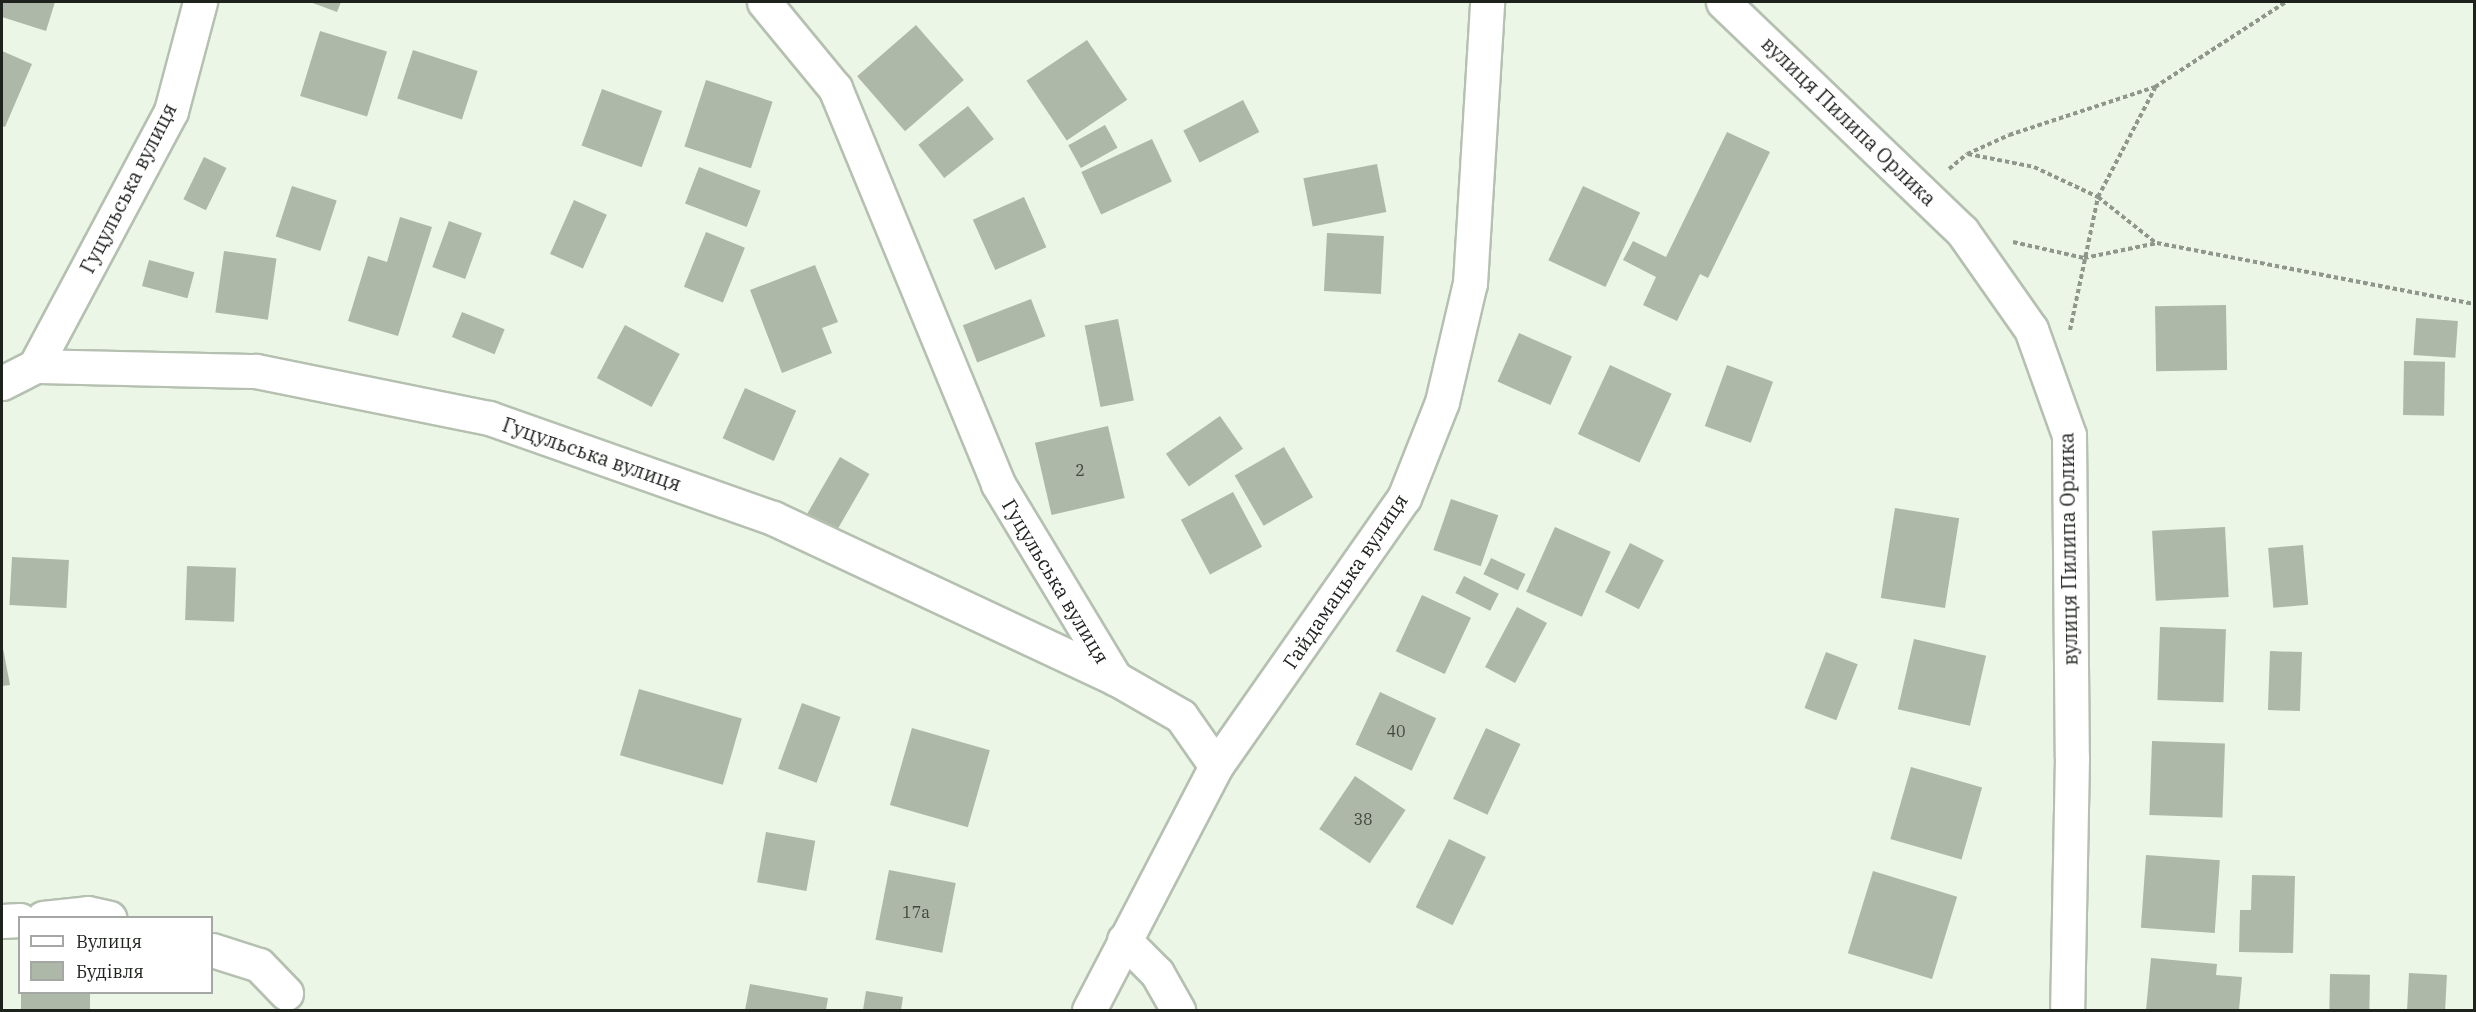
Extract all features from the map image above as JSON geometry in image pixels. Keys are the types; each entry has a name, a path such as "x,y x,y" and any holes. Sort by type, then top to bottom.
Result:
{"street":[{"name":"Гуцульська вулиця","path":"35,366 171,111 200,2"},
{"name":"Гуцульська вулиця","path":"764,2 835,88 998,483 1115,678"},
{"name":"Гайдамацька вулиця","path":"1089,1011 1216,766 1404,498 1442,402 1470,283 1487,2"},
{"name":"вулиця Пилипа Орлика","path":"1723,2 1962,231 2031,329 2069,435 2072,757 2067,1011"},
{"name":"Гуцульська вулиця","path":"2,383 35,366 256,371 489,418 773,518 1115,678 1181,716 1216,766"},
{"path":"61,916 88,913 101,916"},
{"path":"2,921 18,920"},
{"path":"1124,940 1157,973 1178,1011"},
{"path":"213,950 259,965 286,993"}],"path":[{"path":"1923,192 1967,154 2155,87 2286,2"},
{"path":"2068,341 2098,197 2155,87"},
{"path":"1967,154 2034,167 2098,197 2157,243"},
{"path":"1962,231 2084,258 2157,243 2475,304"}],"building":[{"path":"2,2 55,2 46,31 2,17"},
{"path":"310,2 341,2 337,12"},
{"path":"916,25 964,80 905,131 857,76"},
{"path":"320,31 387,51 367,116 300,96"},
{"path":"1087,40 1127,100 1067,141 1026,81"},
{"path":"413,50 478,71 462,120 397,99"},
{"path":"2,51 32,64 5,127 2,126"},
{"path":"706,80 773,102 751,168 684,147"},
{"path":"602,89 662,111 642,167 581,145"},
{"path":"1243,100 1259,132 1200,162 1183,130"},
{"path":"968,106 994,139 944,178 918,145"},
{"path":"1105,125 1118,148 1081,168 1068,145"},
{"path":"1727,132 1770,152 1708,278 1700,274 1677,321 1643,305 1656,277 1623,260 1633,241 1666,257"},
{"path":"1152,139 1172,182 1101,215 1081,172"},
{"path":"204,157 226,168 206,210 183,199"},
{"path":"1377,164 1386,212 1313,226 1303,178"},
{"path":"699,167 761,191 747,227 685,203"},
{"path":"292,186 337,201 320,251 276,236"},
{"path":"1583,186 1640,213 1605,287 1548,260"},
{"path":"1024,197 1046,247 995,270 973,220"},
{"path":"574,200 607,215 583,269 550,254"},
{"path":"400,217 432,227 398,336 348,321 368,256 387,262"},
{"path":"449,221 482,233 465,279 432,267"},
{"path":"706,232 745,248 723,302 684,287"},
{"path":"1327,233 1384,236 1381,294 1324,291"},
{"path":"224,251 276,258 268,320 215,312"},
{"path":"149,260 194,272 187,298 142,286"},
{"path":"815,265 838,322 822,328 832,353 782,373 750,290"},
{"path":"1031,299 1045,336 977,363 963,325"},
{"path":"2226,305 2227,370 2156,371 2155,306"},
{"path":"462,312 505,329 495,354 452,337"},
{"path":"2416,318 2458,321 2455,358 2413,355"},
{"path":"1118,319 1134,400 1100,407 1085,325"},
{"path":"625,325 680,354 652,407 597,378"},
{"path":"1519,333 1572,357 1550,405 1497,381"},
{"path":"2404,361 2445,362 2444,416 2403,415"},
{"path":"1610,365 1672,394 1640,463 1578,434"},
{"path":"1727,365 1773,382 1751,443 1705,426"},
{"path":"745,388 796,411 774,461 723,438"},
{"path":"1220,416 1243,449 1189,487 1166,454"},
{"path":"1108,426 1125,498 1052,515 1035,443"},
{"path":"1284,447 1313,497 1264,526 1235,476"},
{"path":"840,457 869,474 836,532 806,515"},
{"path":"1233,492 1262,547 1210,574 1181,520"},
{"path":"1451,499 1498,515 1481,566 1433,550"},
{"path":"1895,508 1959,518 1945,608 1881,598"},
{"path":"1555,527 1611,552 1582,617 1526,592"},
{"path":"2225,527 2229,597 2156,601 2152,531"},
{"path":"1630,543 1664,560 1639,609 1605,592"},
{"path":"2303,545 2308,605 2273,608 2268,548"},
{"path":"12,557 69,560 66,608 9,605"},
{"path":"1491,558 1525,574 1518,590 1483,574"},
{"path":"187,566 236,568 234,622 185,620"},
{"path":"1464,576 1499,594 1490,611 1455,593"},
{"path":"1422,595 1471,618 1445,674 1396,651"},
{"path":"1517,607 1547,623 1515,683 1485,667"},
{"path":"2160,627 2226,629 2223,702 2157,700"},
{"path":"1914,639 1986,656 1970,726 1898,709"},
{"path":"2,643 10,685 2,686"},
{"path":"2270,651 2302,652 2300,711 2268,710"},
{"path":"1826,652 1858,664 1836,720 1804,708"},
{"path":"639,689 742,718 723,785 620,755"},
{"path":"1380,692 1436,718 1412,771 1355,745"},
{"path":"802,703 841,717 817,783 778,769"},
{"path":"912,728 990,750 968,827 890,805"},
{"path":"1486,728 1520,744 1487,815 1453,799"},
{"path":"2152,741 2225,744 2222,818 2149,815"},
{"path":"1911,767 1982,787 1961,859 1890,839"},
{"path":"1355,776 1406,810 1370,863 1319,829"},
{"path":"766,832 815,841 806,891 757,882"},
{"path":"1449,839 1486,857 1453,925 1416,907"},
{"path":"2146,855 2220,860 2215,933 2141,928"},
{"path":"889,870 956,883 942,953 875,940"},
{"path":"1873,871 1957,897 1932,979 1848,953"},
{"path":"2252,875 2295,876 2293,953 2239,952 2240,910 2251,910"},
{"path":"2151,958 2217,964 2216,975 2242,977 2239,1010 2146,1010"},
{"path":"2409,973 2447,975 2445,1010 2407,1010"},
{"path":"2330,974 2370,975 2369,1010 2329,1010"},
{"path":"750,984 828,998 826,1010 745,1010"},
{"path":"866,991 903,997 901,1010 863,1010"},
{"path":"21,994 90,994 90,1010 21,1010"}]}
